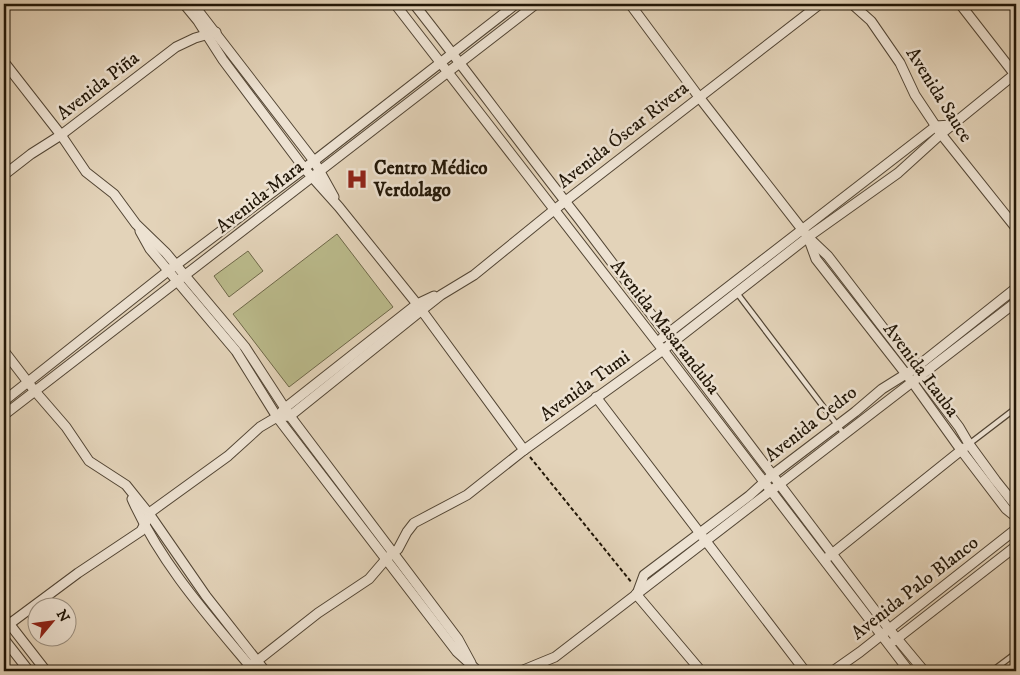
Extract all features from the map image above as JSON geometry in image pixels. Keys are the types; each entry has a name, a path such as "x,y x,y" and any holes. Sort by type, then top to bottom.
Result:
{"street":[{"path":"184,4 195,6 314,160 339,207"},
{"name":"Avenida Masaranduba","path":"395,4 908,671"},
{"path":"414,4 460,62 889,629 924,671"},
{"name":"Avenida Mara","path":"4,401 176,264 516,4"},
{"name":"Avenida Mara","path":"4,415 536,4"},
{"name":"Avenida Itauba","path":"630,4 699,97 802,228 808,237 816,259 959,427 969,444 1016,506"},
{"name":"Avenida Óscar Rivera","path":"288,412 432,297 446,292 474,274 820,4"},
{"name":"Avenida Sauce","path":"852,4 871,21 900,63 915,95 938,130 1016,228"},
{"path":"960,4 1016,74"},
{"path":"195,6 207,35 223,60 304,168 339,207 419,307 524,450"},
{"name":"Avenida Piña","path":"4,175 31,154 61,135 176,47 195,38 216,32"},
{"path":"4,62 61,135 86,172 114,194 136,224 150,249 236,352 277,417 458,639 471,663 478,671"},
{"name":"Avenida Tumi","path":"656,342 802,228 938,130 952,125 1016,74"},
{"name":"Avenida Tumi","path":"250,667 318,613 369,578 398,549 414,523 467,495 524,450 663,350 808,237 898,173 938,130"},
{"path":"136,224 176,264 245,347 288,412 390,556"},
{"name":"Avenida Cedro","path":"521,671 556,657 913,383 914,374 1016,288"},
{"name":"Avenida Cedro","path":"636,594 644,575 748,496 882,389 914,374 1016,302"},
{"path":"4,351 66,427 89,461 126,485 150,515 206,596 250,667"},
{"name":"Avenida Itauba","path":"913,383 1006,509 1016,517"},
{"path":"596,397 805,671"},
{"path":"46,671 5,623 141,531 152,511 228,456 260,427 288,412"},
{"path":"824,560 969,444"},
{"path":"126,485 145,525 182,583 250,667 265,671"},
{"name":"Avenida Palo Blanco","path":"833,671 1016,529"},
{"name":"Avenida Palo Blanco","path":"888,646 1016,546"},
{"path":"636,594 702,671"},
{"path":"4,639 29,671"}],"lane":[{"path":"737,292 844,436"},
{"path":"969,444 1016,408"},
{"path":"992,671 1016,653"}],"path":[{"path":"524,450 636,588 636,594"}],"green space":[{"path":"337,234 393,307 289,387 233,314"},
{"path":"248,251 263,271 229,297 214,276"}],"place":[{"name":"Centro Médico Verdolago","path":"357,179"}]}
